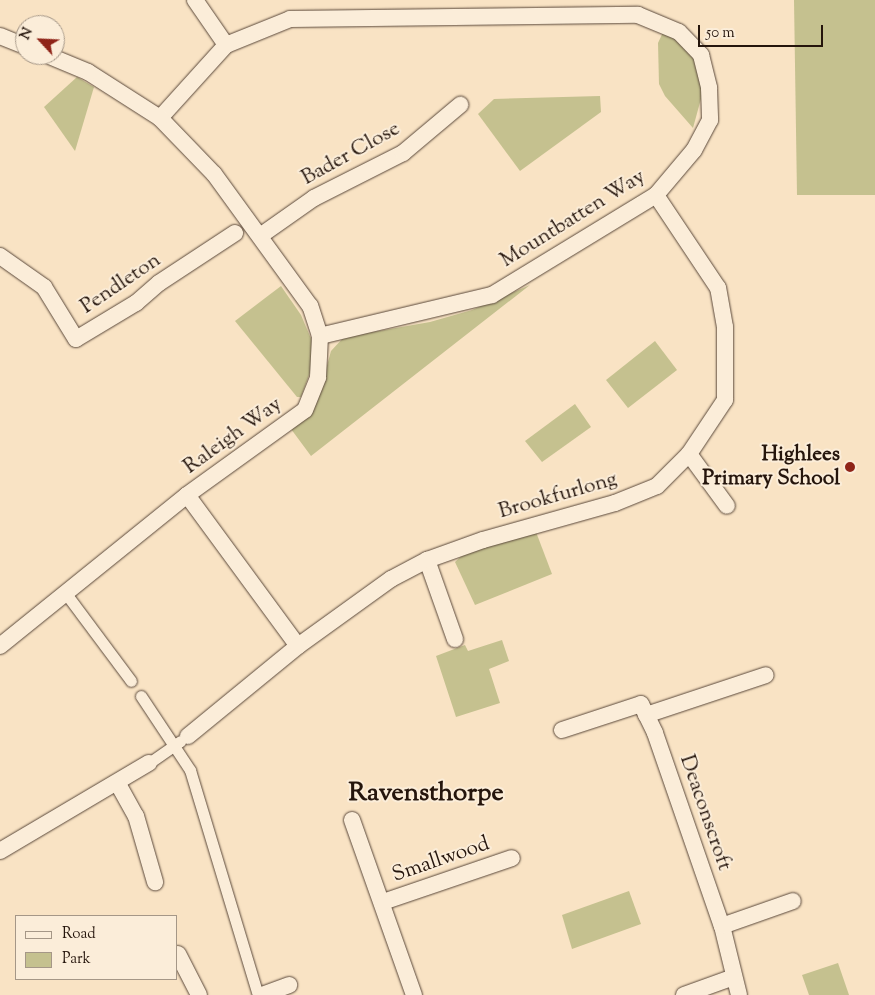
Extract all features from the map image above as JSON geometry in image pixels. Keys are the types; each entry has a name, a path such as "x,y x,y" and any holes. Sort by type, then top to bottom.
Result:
{"street":[{"path":"195,0 226,45"},
{"name":"Mountbatten Way","path":"160,118 226,45 290,19 638,14 680,32 701,55 709,88 710,120 694,150 656,195 492,295 320,336"},
{"path":"0,36 15,42"},
{"name":"Raleigh Way","path":"0,646 67,594 187,495 305,410 318,377 320,336 310,306 214,174 160,118 88,72 65,62"},
{"name":"Bader Close","path":"260,236 314,198 403,153 460,105"},
{"name":"Brookfurlong","path":"182,740 298,646 391,579 427,560 483,540 614,503 657,486 689,454 724,400 725,327 718,288 656,195"},
{"name":"Pendleton","path":"0,256 44,287 76,339 136,303 159,283 235,233"},
{"path":"689,454 727,506"},
{"path":"187,495 298,646"},
{"path":"427,560 455,639"},
{"path":"67,594 131,681"},
{"path":"562,730 641,704 646,715 766,675"},
{"path":"141,696 182,740 258,995"},
{"name":"Deaconscroft","path":"646,715 722,926 739,995"},
{"path":"0,851 118,784 182,740"},
{"path":"118,784 136,816 155,882"},
{"name":"Smallwood","path":"352,820 414,995"},
{"name":"Smallwood","path":"382,902 512,858"},
{"path":"722,926 793,901"},
{"path":"178,954 199,995"},
{"path":"684,995 734,977"},
{"path":"262,995 289,985"}],"green space":[{"path":"794,0 875,0 875,195 797,195"},
{"path":"664,30 692,53 699,71 702,95 693,128 665,96 659,84 658,43"},
{"path":"77,77 94,87 75,151 44,107"},
{"path":"600,96 601,112 520,171 478,114 494,99"},
{"path":"530,285 311,456 291,429 306,417 317,402 331,351 344,337 430,322 472,310"},
{"path":"281,286 301,315 312,341 312,367 301,397 297,397 235,321"},
{"path":"655,341 677,370 628,408 606,380"},
{"path":"575,404 591,427 542,462 525,441"},
{"path":"536,532 552,574 475,605 455,562 468,550"},
{"path":"502,640 509,661 489,669 500,703 456,717 436,656 465,645 468,651"},
{"path":"629,891 641,924 572,949 562,915"},
{"path":"838,963 849,995 809,995 802,975"}],"place":[{"name":"Highlees Primary School","path":"850,467"}],"district":[{"name":"Ravensthorpe","path":"426,794"}]}
